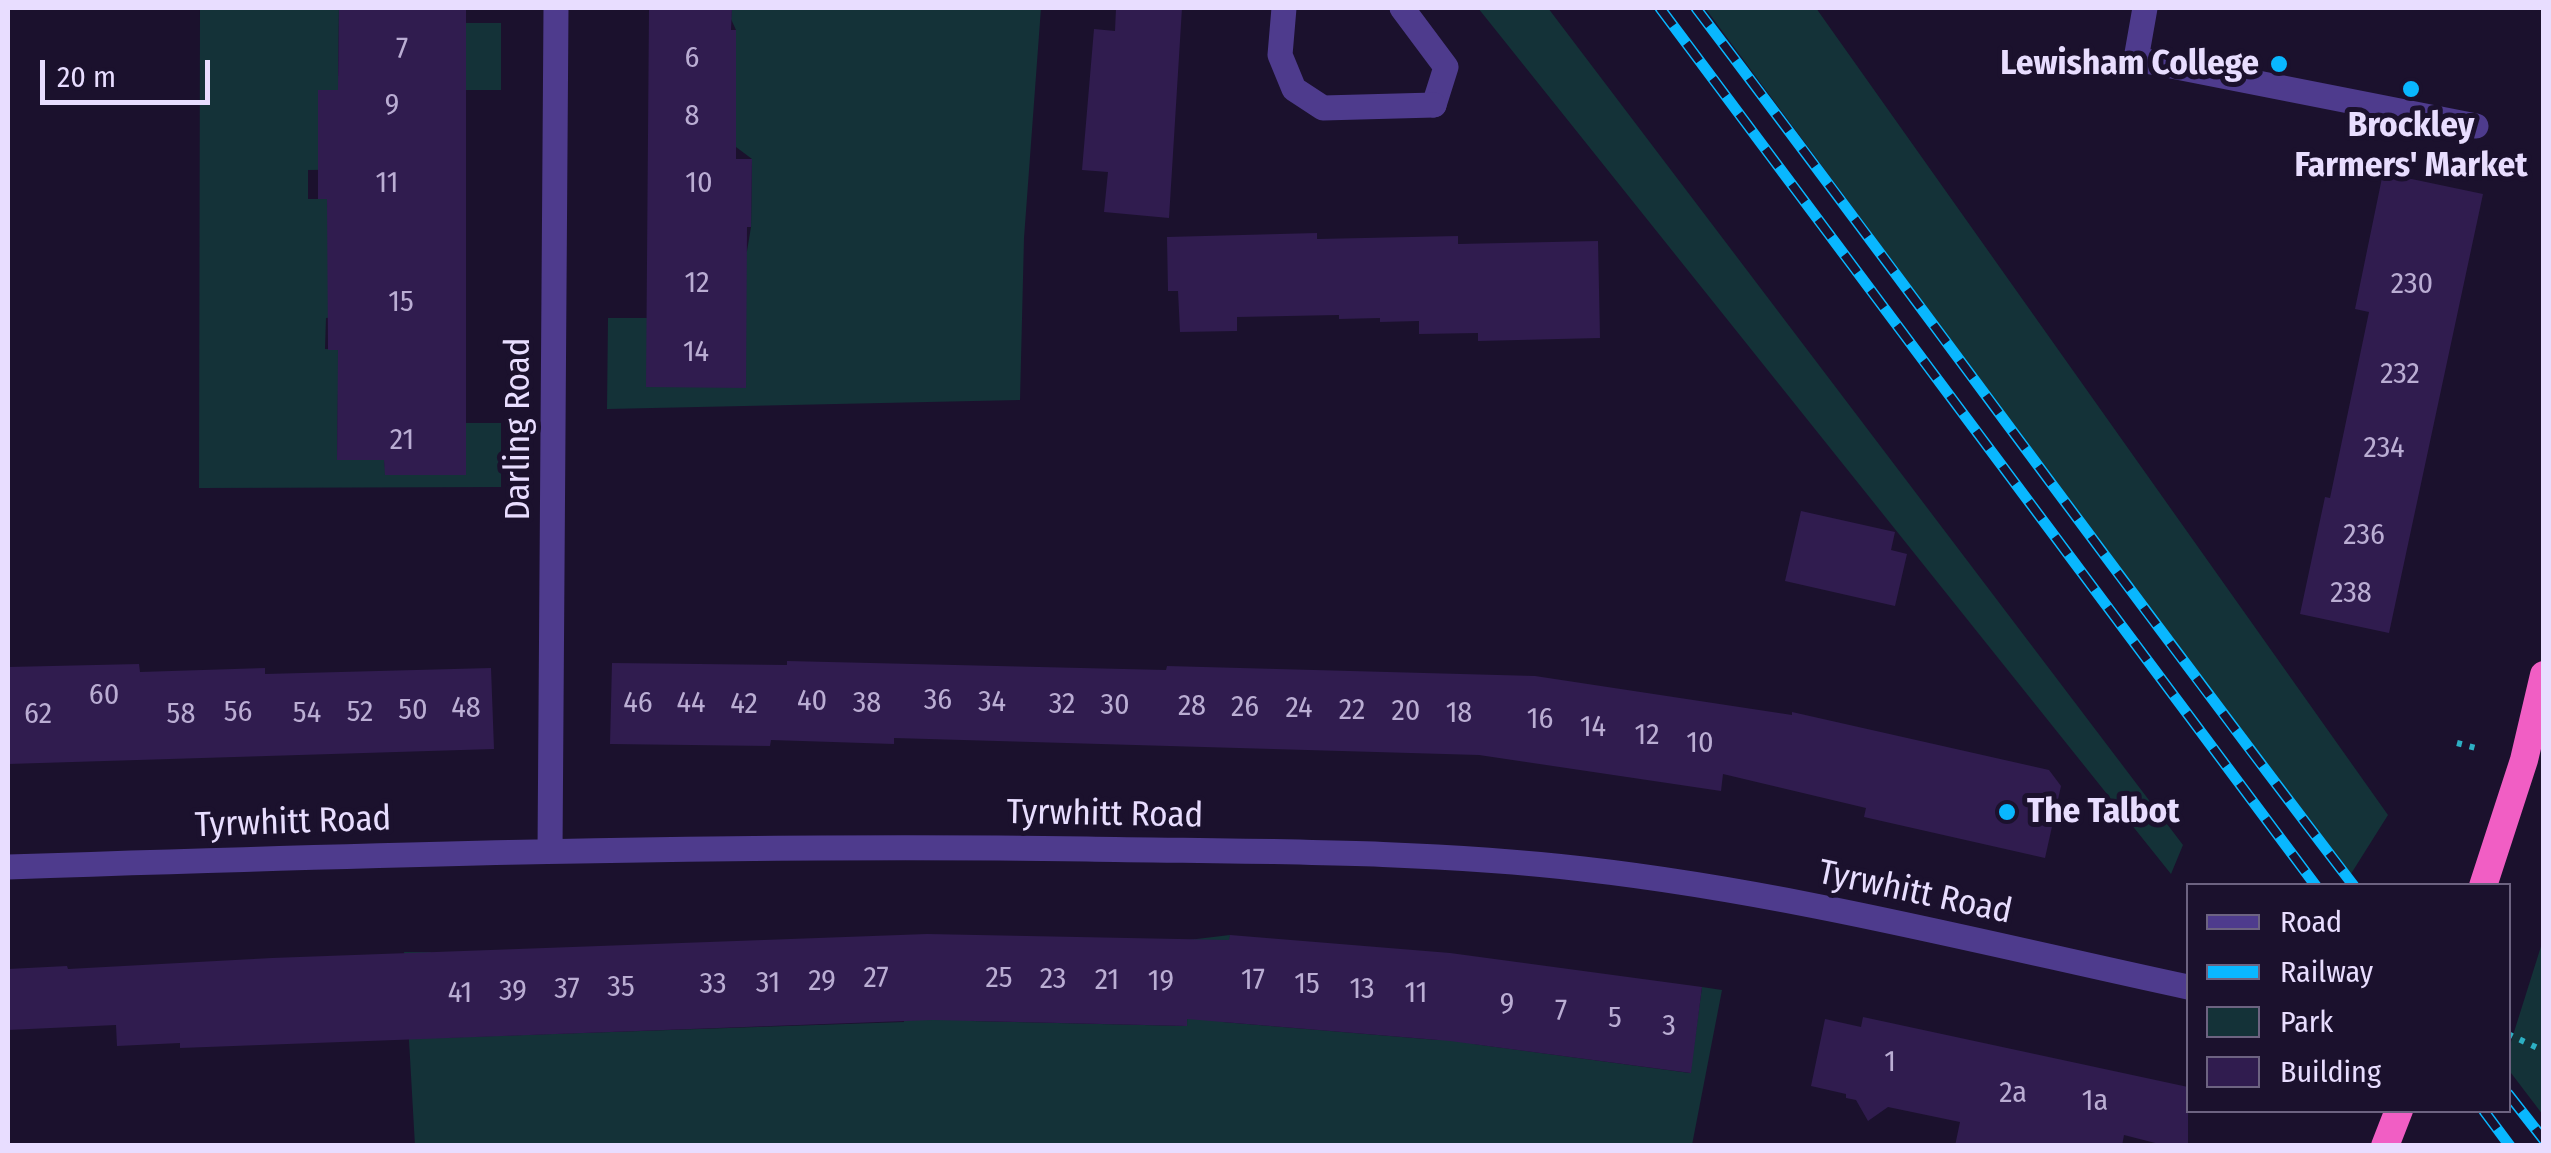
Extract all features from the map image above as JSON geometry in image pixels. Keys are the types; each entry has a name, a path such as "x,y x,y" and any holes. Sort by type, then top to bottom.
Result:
{"highway":[{"path":"2483,883 2519,776 2544,674"},
{"path":"2385,1146 2398,1113"}],"street":[{"name":"Darling Road","path":"550,851 556,8"},
{"path":"1284,8 1280,55 1294,89 1324,108 1434,104 1446,68 1402,8"},
{"path":"2145,8 2136,59 2476,126"},
{"name":"Tyrwhitt Road","path":"8,867 855,846 1435,855 1588,870 1780,900 2186,987"}],"path":[{"path":"2457,743 2476,748"},
{"path":"2511,1035 2544,1051"}],"green space":[{"path":"200,8 339,8 338,76 466,23 501,23 501,90 465,90 384,169 308,170 308,199 327,199 338,317 326,318 325,349 385,350 386,390 338,391 337,459 384,460 386,475 465,475 466,423 501,423 501,487 199,488"},
{"path":"732,8 1041,8 1024,238 1020,400 607,409 608,318 647,318 747,251 752,159 736,147 736,30"},
{"path":"1478,8 1548,8 2183,845 2171,874"},
{"path":"1705,8 1816,8 2388,815 2349,877"},
{"path":"901,935 972,1021 1187,1026 1188,940 1230,935 1223,1022 1438,1040 1486,958 1474,1044 1690,1073 1702,987 1722,990 1692,1145 415,1146 404,952 431,952 435,1038 904,1022"},
{"path":"2543,940 2543,1115 2511,1073 2511,1042"}],"building":[{"path":"339,8 466,8 466,475 385,475 384,460 337,460 338,350 328,350 327,199 318,199 318,90 338,90"},
{"path":"649,8 732,8 731,30 736,30 736,159 752,159 751,227 747,227 746,388 646,387"},
{"path":"1116,8 1182,8 1169,218 1104,212 1108,172 1082,170 1094,29 1115,31"},
{"path":"2383,173 2483,194 2389,633 2300,614 2325,497 2330,498 2369,312 2355,309"},
{"path":"1317,233 1317,239 1458,236 1458,244 1598,241 1600,338 1478,341 1478,333 1419,334 1419,321 1339,319 1339,315 1237,317 1237,331 1180,332 1178,291 1168,291 1167,237"},
{"path":"1801,511 1895,532 1891,550 1907,554 1895,606 1785,581"},
{"path":"787,661 1535,676 1792,712 2049,770 2061,786 2045,858 1864,817 1866,808 1723,774 1721,791 1479,755 894,738 894,744 771,740 770,746 610,744 612,663 787,665"},
{"path":"139,664 140,672 265,668 265,674 491,668 494,749 8,764 8,667"},
{"path":"927,934 1229,940 1230,935 1450,953 1702,987 1691,1073 1450,1041 1187,1019 1187,1026 933,1020 180,1048 180,1043 117,1046 116,1025 8,1030 8,969"},
{"path":"1863,1017 2186,1087 2188,1146 2167,1146 2124,1135 2122,1146 1955,1146 1960,1122 1888,1107 1868,1121 1856,1100 1811,1086 1825,1019 1861,1027"}],"railway":[{"path":"1660,8 2314,883"},
{"path":"1696,8 2352,883"},
{"path":"2511,1098 2544,1140"},
{"path":"2485,1113 2510,1146"}],"place":[{"name":"Lewisham College","path":"2279,64"},
{"name":"Brockley Farmers' Market","path":"2411,89"},
{"name":"The Talbot","path":"2007,812"}]}
